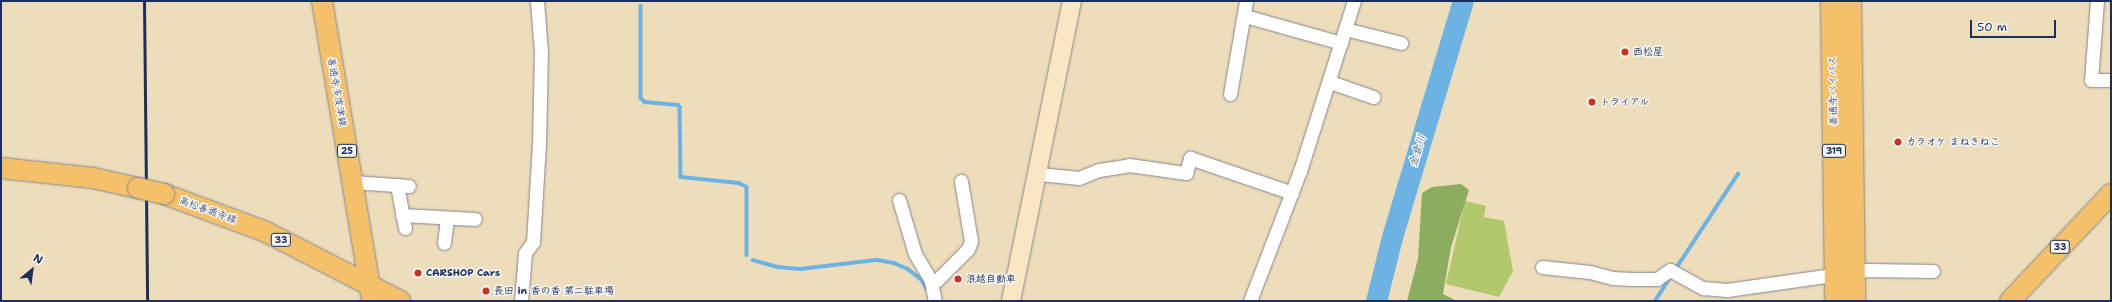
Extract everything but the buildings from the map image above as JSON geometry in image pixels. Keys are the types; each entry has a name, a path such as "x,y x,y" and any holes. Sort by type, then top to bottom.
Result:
{"highway":[{"name":"善通寺バイパス","path":"1832,1 1845,274 1854,301"},
{"name":"善通寺バイパス","path":"1836,301 1845,274 1850,1"}],"main road":[{"name":"善通寺多度津線","path":"322,1 353,182 370,293"},
{"name":"高松善通寺線","path":"1,168 93,178 164,194 266,232 370,293 391,300"},
{"name":"33","path":"2010,301 2111,194"},
{"path":"266,232 286,236 343,264 356,253 362,237"}],"street":[{"path":"521,301 525,253 533,242 539,145 541,52 537,1"},
{"path":"1011,301 1039,174 1072,1"},
{"path":"1230,94 1245,16 1246,1"},
{"path":"1250,301 1292,193 1330,82 1354,1"},
{"path":"2096,1 2091,80 2111,80"},
{"path":"1245,16 1341,43"},
{"path":"1345,29 1401,43"},
{"path":"1330,82 1373,97"},
{"path":"1039,174 1079,178 1099,170 1129,165 1186,173 1190,158 1292,193"},
{"path":"931,281 937,280 968,249 971,241 961,181"},
{"path":"353,182 403,186 403,222 447,218 475,219"},
{"path":"898,200 915,254 931,281 936,301"},
{"path":"444,243 447,218"},
{"path":"1542,267 1590,272 1612,278 1657,279 1674,271 1703,288 1727,290 1815,275 1845,274 1868,270 1933,271"}],"green space":[{"path":"1461,184 1469,190 1451,247 1443,294 1457,301 1407,301 1418,259 1422,193 1432,187"},
{"path":"1465,201 1486,206 1484,217 1504,221 1513,271 1499,297 1446,284"}],"waterway":[{"name":"金倉川","path":"1376,301 1392,237 1463,1"},
{"path":"641,6 641,98 645,102 678,105 680,107 681,177 739,183 747,187 747,255"},
{"path":"1675,270 1738,174"},
{"path":"753,260 778,267 800,269 877,260 894,263 908,269 922,280 927,289"},
{"path":"1655,301 1672,275"}],"railway":[{"path":"144,1 147,301"}],"place":[{"name":"西松屋","path":"1625,52"},
{"name":"トライアル","path":"1592,102"},
{"name":"カラオケ まねきねこ","path":"1898,142"},
{"name":"CARSHOP Cars","path":"418,273"},
{"name":"浪越自動車","path":"958,279"},
{"name":"長田 in 香の香 第二駐車場","path":"486,291"}]}
